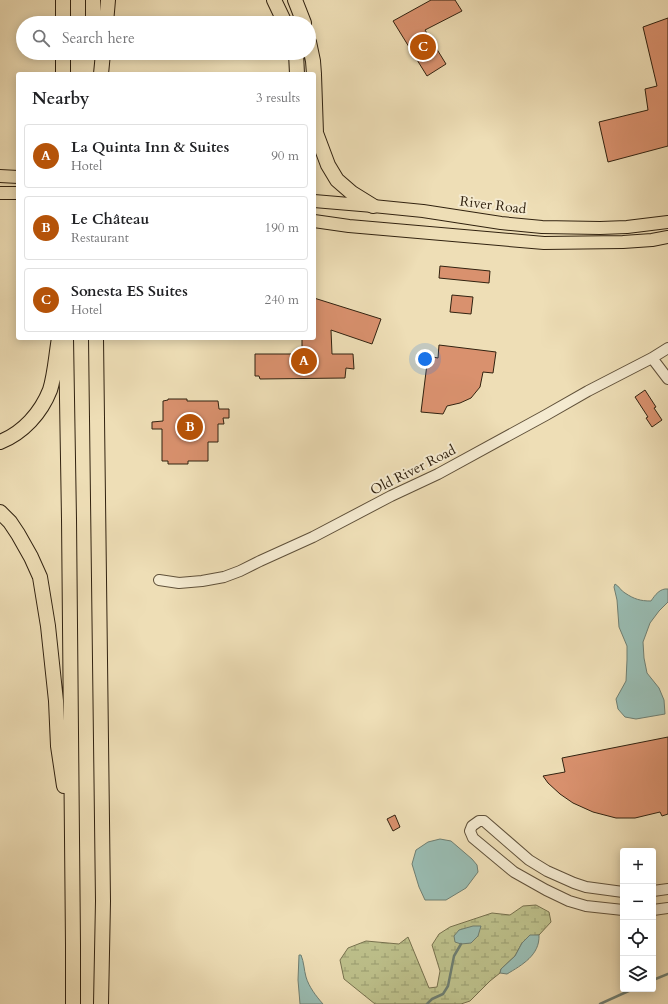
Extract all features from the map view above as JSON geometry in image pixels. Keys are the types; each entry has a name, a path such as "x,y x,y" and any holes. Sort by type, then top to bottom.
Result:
{"highway":[{"path":"63,0 63,16"},
{"path":"93,0 93,16"},
{"path":"107,16 108,0"},
{"path":"274,0 282,16"},
{"path":"295,0 301,16"},
{"path":"63,60 63,72"},
{"path":"93,60 93,72"},
{"path":"100,72 102,60"},
{"path":"296,60 297,72"},
{"path":"313,60 314,72"},
{"path":"316,141 337,180 352,193 373,206"},
{"path":"0,442 7,440 21,431 33,419 43,405 50,389 59,340"},
{"path":"66,340 73,1004"},
{"path":"96,340 103,901 101,1004"},
{"path":"0,512 10,522 31,557 40,577 44,595 53,667 58,746 72,854"}],"main road":[{"path":"0,176 16,177"},
{"path":"0,193 16,193"},
{"name":"River Road","path":"316,201 422,211 542,226 600,228 627,227 668,222"},
{"path":"316,221 349,226 544,243 623,242 652,240 668,237"}],"street":[{"name":"Old River Road","path":"159,580 179,583 202,581 224,577 240,571 313,537 391,496 438,474 668,348"},
{"path":"652,358 668,379"},
{"path":"620,892 586,887 574,883 547,871 529,860 484,821 479,820 472,826 470,831 473,838 514,872 546,890 569,900 586,906 620,910"},
{"path":"656,891 668,889"},
{"path":"656,910 668,908"}],"green space":[{"path":"536,905 549,912 551,922 539,935 530,936 522,943 515,956 501,969 500,973 470,1001 461,1004 375,1004 344,979 340,960 348,948 366,941 399,944 408,937 429,988 437,987 440,971 432,945 439,934 450,927 492,913 510,915 523,906"}],"water":[{"path":"615,584 628,595 644,601 651,601 660,591 668,589 668,602 650,623 643,642 647,673 659,688 664,700 665,714 636,719 625,717 618,709 616,699 626,681 627,646 619,627 617,600 614,587"},
{"path":"440,839 451,841 472,859 477,865 478,872 466,888 446,900 425,900 419,887 412,864 416,850 428,842"},
{"path":"473,926 481,926 478,936 471,943 461,944 455,942 454,936 459,930"},
{"path":"530,935 539,935 539,942 533,954 524,963 507,974 500,973 501,969 515,956 522,943"},
{"path":"299,955 301,955 309,984 315,995 323,1004 300,1004 298,980"}],"building":[{"path":"431,0 455,0 462,11 425,30 446,64 427,76 393,21"},
{"path":"668,18 668,146 608,162 599,122 648,110 645,89 657,86 643,27"},
{"path":"440,266 490,271 489,283 439,278"},
{"path":"452,295 473,297 471,314 450,312"},
{"path":"316,299 381,319 372,344 331,330 332,354 353,354 354,369 346,368 345,378 260,379 259,376 255,376 255,354 302,354 302,340 316,340"},
{"path":"439,345 496,352 493,373 483,372 480,387 471,398 460,403 447,406 443,414 421,412 428,356 438,358"},
{"path":"645,390 662,420 652,427 646,418 648,417 635,397"},
{"path":"168,399 187,399 187,401 218,401 219,409 229,409 229,418 223,418 224,424 218,424 218,442 208,442 208,461 188,461 188,464 168,464 168,461 162,461 162,429 152,429 152,422 163,421 163,401"},
{"path":"668,737 668,814 662,816 660,812 635,818 616,818 593,812 573,803 560,794 543,776 565,772 562,758"},
{"path":"395,815 400,827 393,831 387,819"}],"waterway":[{"path":"427,1004 432,999 443,994 448,986 454,956 461,944"},
{"path":"656,979 668,974"},
{"path":"600,1004 626,992"}],"place":[{"name":"Sonesta ES Suites","path":"423,47"},
{"name":"La Quinta Inn & Suites","path":"304,361"},
{"name":"Le Château","path":"190,427"}]}
